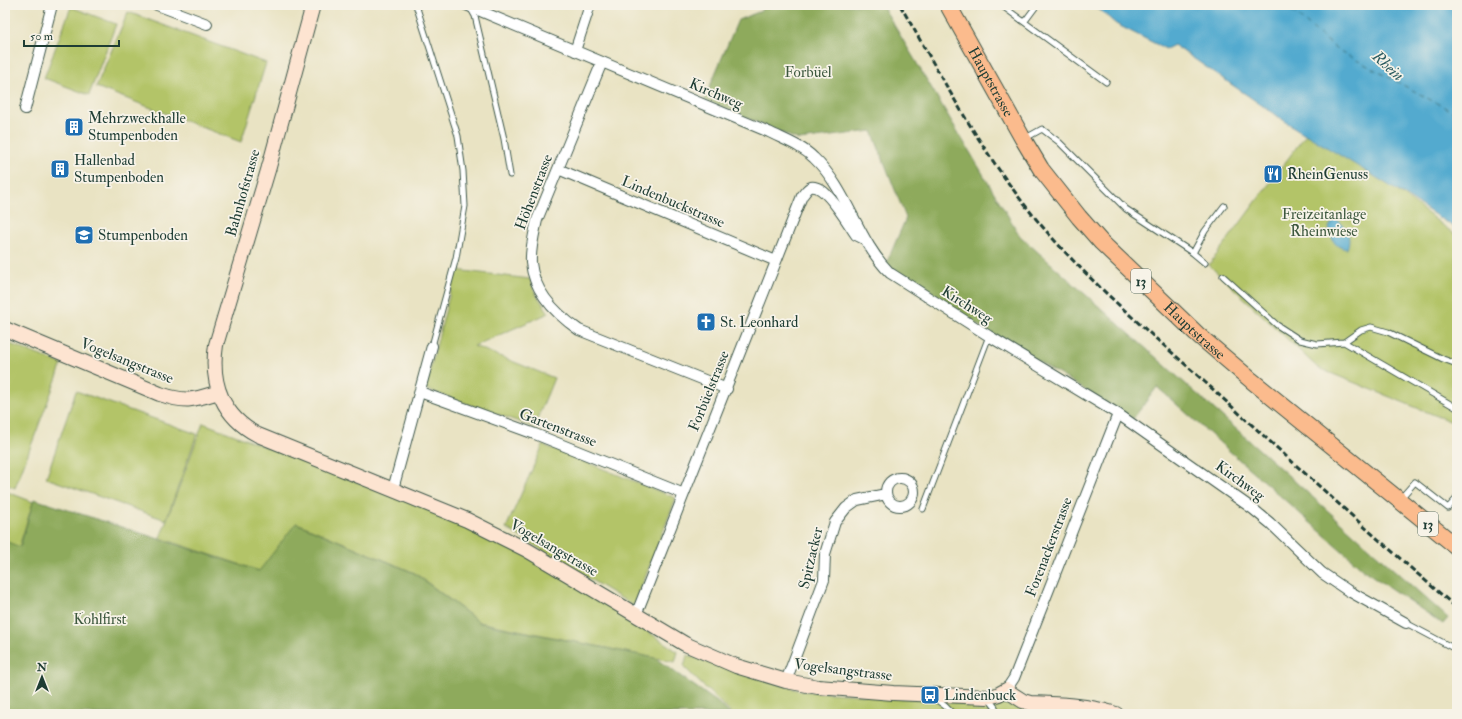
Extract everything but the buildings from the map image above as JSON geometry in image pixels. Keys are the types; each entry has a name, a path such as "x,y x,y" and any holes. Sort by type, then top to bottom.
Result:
{"main road":[{"name":"Hauptstrasse","path":"948,5 1041,169 1101,242 1197,334 1251,380 1457,547"}],"street":[{"path":"25,109 52,5"},
{"path":"157,5 207,24"},
{"name":"Bahnhofstrasse","path":"219,392 214,370 216,345 269,167 314,5"},
{"name":"Kirchweg","path":"469,5 769,132 794,144 813,157 826,171 842,195 866,240 890,273 988,336 1118,414 1253,509 1270,523 1322,573 1347,590 1406,623"},
{"path":"575,51 590,5"},
{"name":"Höhenstrasse","path":"602,62 537,220 532,242 531,263 537,284 550,305 564,320 579,330 727,389"},
{"name":"Lindenbuckstrasse","path":"558,170 776,262"},
{"name":"Forbüelstrasse","path":"636,615 727,389 802,196 807,190 816,188 829,196 856,235 866,240"},
{"name":"Vogelsangstrasse","path":"5,329 177,400 194,400 219,392 231,414 247,430 275,443 467,520 527,550 685,644 736,666 786,681 840,690 987,697 997,695 1006,690"},
{"path":"392,489 432,346"},
{"name":"Gartenstrasse","path":"420,392 535,434 684,494"},
{"name":"Forenackerstrasse","path":"1006,690 1014,678 1118,414"},
{"name":"Spitzacker","path":"786,681 824,580 825,554 834,522 846,508 857,500 886,494"},
{"path":"1006,690 1023,701 1030,703 1078,706 1116,714"}],"lane":[{"path":"416,5 458,136 465,206 456,258 432,346"},
{"path":"469,5 475,16 504,139 510,175"},
{"path":"1002,5 1106,82"},
{"path":"1024,21 1037,5"},
{"path":"1023,139 1042,129 1060,142 1126,209 1193,253 1205,263"},
{"path":"1193,253 1205,231 1224,206"},
{"path":"1223,276 1277,325 1300,340 1317,344 1344,342 1361,330 1371,327 1388,332 1443,359 1457,364"},
{"path":"923,509 988,336"},
{"path":"1344,342 1457,408"},
{"path":"1399,501 1415,482 1448,508 1457,498"},
{"name":"Kirchweg","path":"1406,623 1457,650"},
{"path":"930,695 953,714"},
{"path":"987,697 995,707 997,714"}],"green space":[{"name":"Forbüel","path":"764,5 882,5 1020,236 1448,618 1443,624 1365,571 1157,387 1133,419 907,282 886,264 906,218 872,131 799,140 704,100 738,20 761,11"},
{"path":"71,7 116,24 89,95 44,78"},
{"path":"128,12 266,63 241,142 96,87"},
{"name":"Freizeitanlage Rheinwiese","path":"1307,133 1395,189 1457,236 1457,424 1318,368 1209,265"},
{"path":"456,270 530,279 536,294 549,313 474,346 554,378 534,427 425,389"},
{"path":"5,342 62,364 15,488 5,484"},
{"path":"76,391 197,434 166,520 46,478"},
{"path":"203,423 428,509 523,553 615,609 678,652 675,662 479,622 415,573 297,523 260,571 160,538"},
{"path":"543,445 676,498 634,606 506,528"},
{"path":"5,491 33,502 19,547 5,541"},
{"name":"Kohlfirst","path":"34,499 259,571 296,523 414,573 480,623 655,658 717,702 730,714 5,714 5,541 20,547"},
{"path":"687,655 801,691 1082,710 1097,714 732,714 684,667"}],"water":[{"name":"Rhein","path":"1094,5 1457,5 1457,229 1292,126 1174,45 1166,49 1116,24"},
{"path":"1335,219 1343,225 1349,236 1347,249 1336,244 1332,239 1329,227"}],"ferry route":[{"path":"1285,5 1338,50 1457,114"}],"railway":[{"path":"900,5 976,135 1028,209 1069,256 1136,321 1362,525 1457,608"}],"place":[{"name":"Mehrzweckhalle Stumpenboden","path":"74,127"},
{"name":"Hallenbad Stumpenboden","path":"60,169"},
{"name":"RheinGenuss","path":"1273,174"},
{"name":"Stumpenboden","path":"84,235"},
{"name":"St. Leonhard","path":"706,322"},
{"name":"Lindenbuck","path":"930,695"}]}
